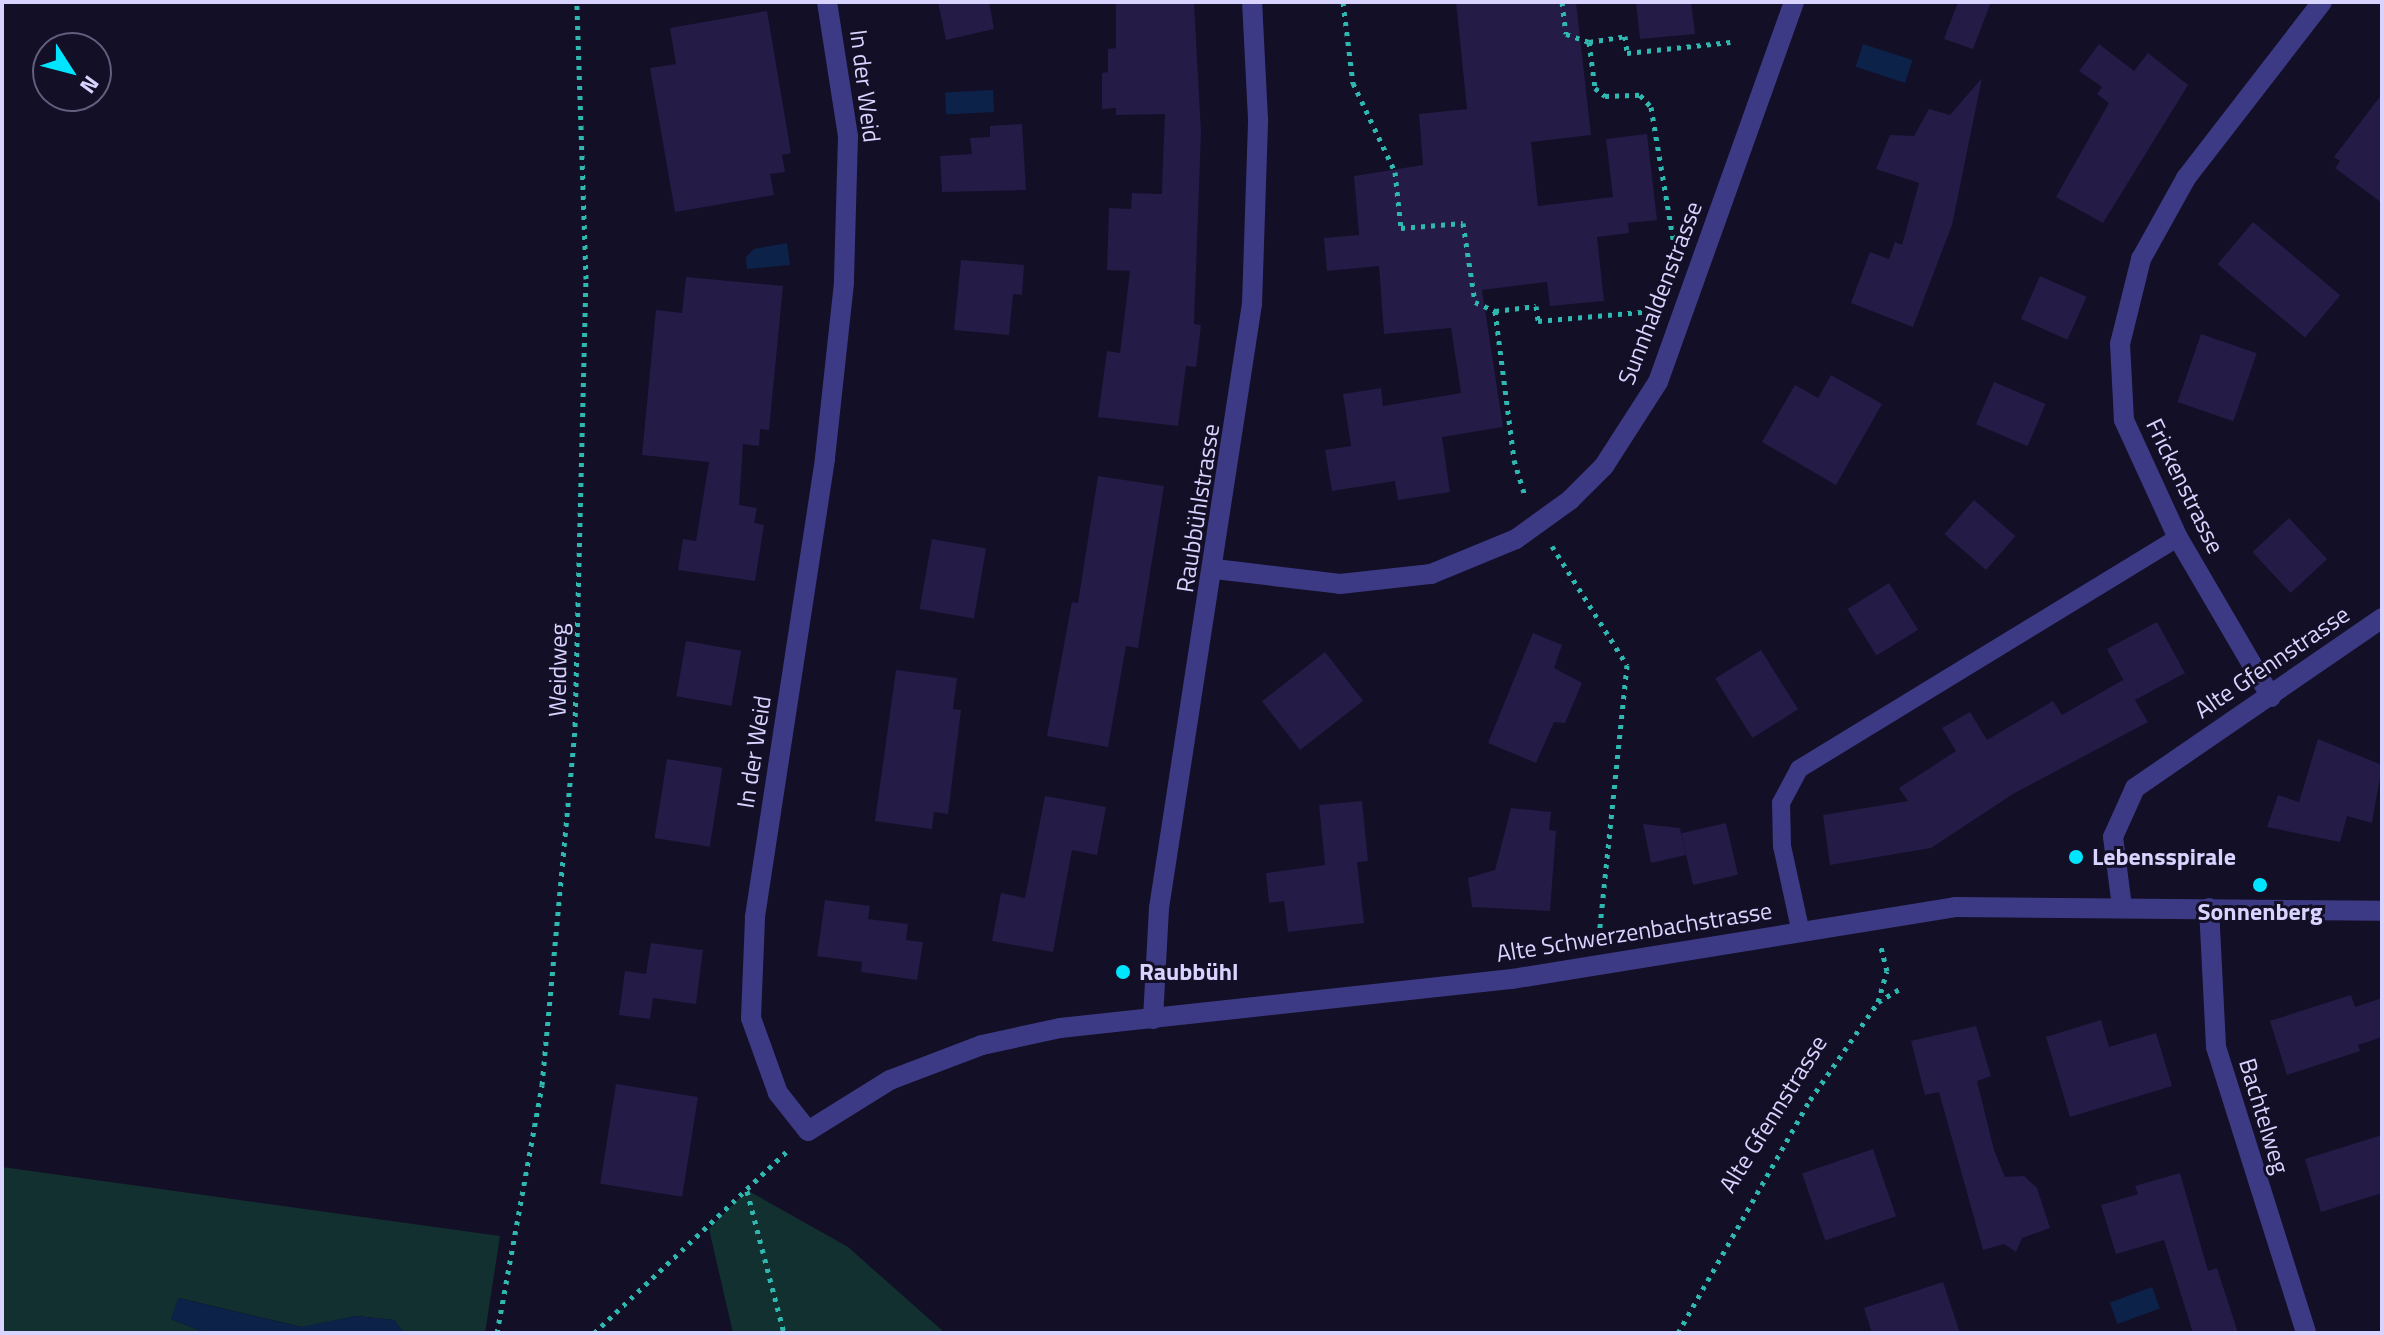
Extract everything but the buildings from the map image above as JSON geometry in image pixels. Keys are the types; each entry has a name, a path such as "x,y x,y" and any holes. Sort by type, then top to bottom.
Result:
{"street":[{"name":"In der Weid","path":"808,1131 778,1093 751,1018 755,918 825,459 844,283 848,136 827,2"},
{"name":"Raubbühlstrasse","path":"1153,1019 1159,908 1215,569 1252,304 1258,119 1252,2"},
{"name":"Sunnhaldenstrasse","path":"1215,569 1340,584 1431,574 1516,539 1570,500 1612,455 1658,382 1794,2"},
{"name":"Frickenstrasse","path":"2271,697 2178,538 2124,420 2120,344 2141,259 2186,178 2322,2"},
{"name":"Alte Gfennstrasse","path":"2122,907 2113,837 2135,788 2382,618"},
{"name":"Alte Schwerzenbachstrasse","path":"1153,1019 1512,979 1875,919 1987,905 2382,911"},
{"name":"Bachtelweg","path":"2209,908 2216,1047 2306,1333"},
{"path":"808,1131 890,1080 982,1045 1060,1028 1153,1019"}],"lane":[{"path":"1801,933 1782,831 1781,803 1799,769 2178,538"}],"path":[{"name":"Weidweg","path":"497,1333 542,1085 575,726 586,279 577,2"},
{"path":"1343,2 1353,83 1395,172 1401,228 1463,223 1475,302 1495,311 1536,306 1538,321 1662,311"},
{"path":"1562,2 1566,34 1589,42 1625,36 1627,53 1730,42"},
{"path":"1589,42 1595,88 1605,96 1640,95 1651,107 1671,250 1683,255"},
{"path":"1495,311 1514,460 1529,505"},
{"path":"1552,545 1627,665 1599,945"},
{"name":"Alte Gfennstrasse","path":"1678,1333 1810,1100 1878,1002 1887,971 1875,919"},
{"path":"1878,1002 1901,988"},
{"path":"594,1333 808,1131"},
{"path":"747,1190 784,1333"}],"green space":[{"path":"2,1167 500,1236 485,1333 404,1333 394,1320 356,1316 302,1327 179,1298 171,1319 206,1333 2,1333"},
{"path":"747,1190 848,1247 945,1333 733,1333 709,1229"}],"water":[{"path":"1863,44 1912,60 1905,83 1856,67"},
{"path":"993,90 994,112 946,114 945,93"},
{"path":"787,243 790,265 747,269 746,257 754,249"},
{"path":"2152,1287 2160,1309 2118,1324 2110,1302"},
{"path":"178,1298 301,1327 356,1316 394,1320 404,1333 206,1333 171,1319"}],"place":[{"name":"Lebensspirale","path":"2076,857"},
{"name":"Sonnenberg","path":"2260,885"},
{"name":"Raubbühl","path":"1123,972"}]}
